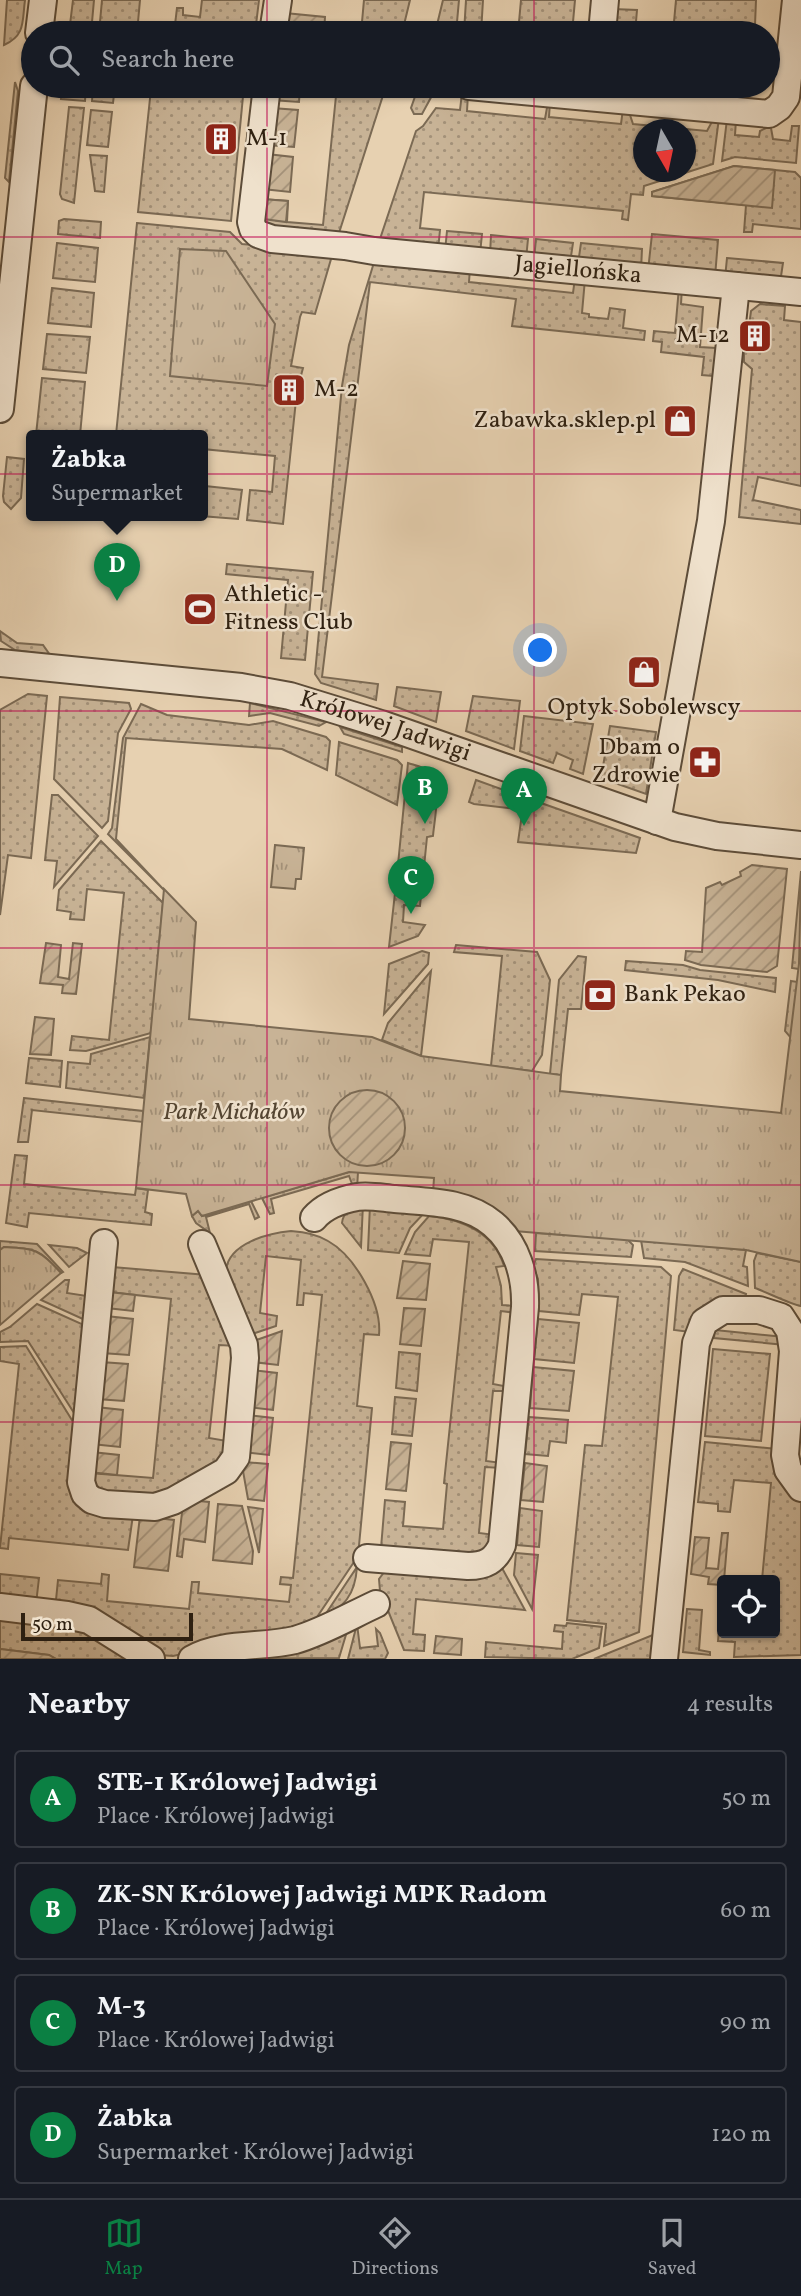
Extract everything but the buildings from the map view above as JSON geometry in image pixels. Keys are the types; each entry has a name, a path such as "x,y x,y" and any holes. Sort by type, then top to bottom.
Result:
{"street":[{"path":"40,21 43,0"},
{"path":"275,21 278,0"},
{"path":"603,21 605,0"},
{"path":"643,98 769,114 779,107 786,97 796,0"},
{"path":"0,409 33,98"},
{"name":"Jagiellońska","path":"265,98 251,212 253,229 258,234 272,239 374,251 801,292"},
{"path":"657,821 711,521 736,286"},
{"name":"Królowej Jadwigi","path":"0,663 241,687 290,696 381,724 690,831 801,845"},
{"path":"314,1218 324,1208 361,1196 461,1207 485,1218 503,1234 515,1254 525,1286 502,1545 497,1556 484,1564 468,1566 368,1558"},
{"path":"104,1243 81,1482 85,1494 92,1500 146,1508 167,1504 219,1475 230,1467 236,1457 245,1351 202,1244"},
{"path":"664,1659 696,1343 704,1322 715,1313 731,1308 766,1311 781,1317 790,1331 793,1351 785,1455 788,1470 801,1488"},
{"path":"192,1659 210,1652 303,1637 376,1604"},
{"path":"0,1607 89,1620 151,1659"}],"green space":[{"path":"7,0 25,0 20,32 4,45"},
{"path":"73,0 94,0 92,21 70,21"},
{"path":"102,0 140,0 138,21 100,21"},
{"path":"202,0 259,0 256,21 175,21 177,8 183,8 183,15 200,17"},
{"path":"364,0 410,0 405,21 362,21"},
{"path":"443,0 459,0 457,21 438,21"},
{"path":"466,0 483,0 482,21 465,21"},
{"path":"521,0 575,0 573,21 519,21"},
{"path":"676,0 756,0 755,21 674,21"},
{"path":"613,9 637,10 636,21 612,21"},
{"path":"285,13 325,17 325,21 284,21"},
{"path":"15,82 18,91 9,182 5,178"},
{"path":"61,98 85,98 85,101"},
{"path":"92,98 114,98 113,103 92,101"},
{"path":"150,98 243,98 231,221 138,212"},
{"path":"272,98 299,98 299,102"},
{"path":"336,98 382,98 338,236 335,238 268,225 264,219 262,199 288,201 287,222 323,225"},
{"path":"414,98 431,98 422,114 414,114 411,108"},
{"path":"461,98 468,98 467,111 545,119 548,102 549,117 621,124 623,109 628,109 633,124 633,182 657,182 644,186 643,195 631,194 628,220 622,219 623,211 424,192 420,228 440,230 438,250 379,242 416,131 436,108 460,110"},
{"path":"682,98 716,98 715,102"},
{"path":"69,107 84,108 74,203 62,199 60,194"},
{"path":"272,108 298,110 294,147 267,145"},
{"path":"91,110 112,112 108,147 87,145"},
{"path":"714,118 719,118 713,164 696,169 696,130 707,131"},
{"path":"727,119 736,120 735,135 759,137 760,131 771,128 773,139 790,141 792,126 799,126 796,163 735,157 722,161"},
{"path":"267,154 293,157 290,192 263,189"},
{"path":"90,155 107,156 104,192 95,191"},
{"path":"734,166 795,172 801,178 801,229 753,224 752,232 744,232 746,205 652,196 652,192 684,182 696,182 696,178"},
{"path":"734,166 775,170 772,208 652,196 652,192 684,182 696,182 696,178"},
{"path":"262,199 288,201 286,222 264,219"},
{"path":"64,219 101,222 100,238 58,234 59,221"},
{"path":"137,223 230,232 242,244 321,251 331,259 315,314 302,312 300,317 291,366 303,368 299,383 282,381 279,397 296,400 283,524 247,520 250,490 272,492 275,456 208,449 208,430 116,430"},
{"path":"447,231 482,234 480,254 445,251"},
{"path":"652,234 718,240 715,277 648,271"},
{"path":"491,235 528,239 526,259 490,255"},
{"path":"536,239 573,243 570,263 534,259"},
{"path":"57,243 98,248 95,282 53,278"},
{"path":"581,243 642,249 641,270 578,264"},
{"path":"180,249 226,251 275,324 267,386 170,376"},
{"path":"727,258 783,263 780,283 725,278"},
{"path":"375,259 470,268 469,282 573,293 575,278 585,279 582,313 589,314 589,317 608,319 610,308 625,310 623,328 645,331 644,340 512,326 516,299 370,282 322,677 378,684 376,700 321,683 315,674 342,386 349,345"},
{"path":"679,287 682,287 681,304 703,307 700,347 716,348 713,376 702,375 704,357 661,352 662,342 653,341 654,331 675,333"},
{"path":"52,288 94,293 91,327 48,323"},
{"path":"760,304 785,306 784,320 801,322 801,486 758,477 753,500 801,510 801,524 739,517 752,369 744,362 744,347 764,346 765,327 749,326 751,311"},
{"path":"47,334 90,337 86,373 43,369"},
{"path":"42,378 85,382 80,430 37,430"},
{"path":"7,457 24,459 21,498 11,509 4,502 3,496"},
{"path":"208,486 242,490 238,519 208,517"},
{"path":"227,564 313,572 305,660 281,658 288,580 226,574"},
{"path":"0,631 17,643 43,645 50,655 15,650 1,641"},
{"path":"397,687 441,692 436,722 394,706"},
{"path":"28,694 47,696 31,858 8,855 0,915 0,710"},
{"path":"473,696 520,701 514,749 466,731"},
{"path":"60,697 129,703 131,709 118,733 108,821 102,828 54,779"},
{"path":"250,703 326,722 319,726 270,713 249,716"},
{"path":"141,704 167,715 249,725 273,721 326,737 330,741 327,770 282,749 126,738 116,839 164,890 108,834 112,828 123,738"},
{"path":"524,716 593,724 583,774 570,769 573,760 557,753 553,763 520,751"},
{"path":"610,726 656,732 646,794 601,778"},
{"path":"340,727 402,747 402,752 344,734"},
{"path":"339,742 397,760 402,765 397,805 336,775"},
{"path":"408,763 429,771 436,783 433,836 427,837 422,887 396,885"},
{"path":"476,780 534,801 517,809 474,804 469,802"},
{"path":"52,795 58,795 98,836 54,887 57,861 45,860"},
{"path":"541,803 640,838 636,853 518,842 522,814"},
{"path":"101,841 163,903 151,1033 86,1051 70,1050 72,1036 109,1040 124,893 87,889 84,920 70,919 71,912 57,910 59,890"},
{"path":"275,845 304,848 301,879 296,879 295,889 271,887"},
{"path":"752,865 787,869 777,966 767,972 701,965 685,960 686,951 702,952 706,888 720,882 722,885 741,876 740,872"},
{"path":"801,871 799,969 792,968"},
{"name":"Park Michałów","path":"164,889 196,922 189,1019 372,1037 421,1056 561,1075 560,1091 781,1113 801,947 801,1262 746,1250 514,1231 433,1193 434,1178 349,1172 202,1216 198,1211 192,1216 186,1194 136,1188"},
{"path":"395,893 421,895 420,906 404,905 403,922 425,925 418,936 389,947"},
{"path":"46,943 61,945 58,977 69,979 73,943 82,944 76,994 62,993 63,985 40,983"},
{"path":"456,945 537,952 550,980 542,1055 532,1071 491,1066 502,956 454,952"},
{"path":"422,951 429,953 428,964 384,1014 389,964"},
{"path":"578,956 586,957 581,1009 568,1009 561,1075 550,1074 559,980"},
{"path":"626,961 683,965 700,970 776,978 775,992 718,980 625,970"},
{"path":"431,971 421,1056 382,1040 388,1023"},
{"path":"791,981 798,982 791,1038 785,1031"},
{"path":"35,1017 54,1019 51,1055 30,1054"},
{"path":"150,1037 144,1098 66,1088 68,1062 90,1064 91,1054"},
{"path":"29,1058 62,1061 60,1087 26,1083"},
{"path":"360,1090 374,1090 388,1096 399,1107 405,1128 402,1143 394,1155 374,1166 360,1166 346,1160 335,1149 329,1135 329,1121 335,1107 346,1096"},
{"path":"24,1098 143,1111 143,1122 32,1110 28,1142 18,1142"},
{"path":"15,1155 27,1156 24,1184 135,1195 136,1188 148,1190 145,1212 152,1214 151,1225 29,1213 27,1227 6,1223"},
{"path":"349,1172 358,1172 357,1189 354,1189 349,1176 271,1199 274,1213 270,1214 262,1198"},
{"path":"251,1201 259,1217 255,1219 249,1204 206,1217 210,1233 196,1223 192,1216 198,1211 202,1216"},
{"path":"363,1204 361,1247 342,1223 346,1213"},
{"path":"370,1205 427,1210 410,1228 399,1253 368,1250"},
{"path":"429,1216 465,1224 485,1236 499,1254 504,1266 496,1267 502,1305 517,1306 517,1313 501,1311 493,1384 509,1387 509,1391 493,1391 486,1461 502,1463 501,1468 485,1467 479,1533 495,1535 486,1554 381,1548 385,1500 405,1502 403,1526 443,1529 447,1484 444,1483 469,1242 433,1239 430,1256 405,1254 415,1232"},
{"path":"291,1231 324,1239 348,1258 365,1282 379,1323 379,1335 364,1334 357,1406 372,1408 358,1556 311,1626 173,1656 160,1655 45,1599 56,1600 58,1580 101,1584 102,1574 109,1575 107,1601 189,1609 192,1582 199,1582 198,1593 289,1602 291,1585 280,1584 281,1577 293,1578 322,1295 304,1293 303,1305 297,1305 301,1260 266,1256 260,1313 277,1316 276,1326 252,1334 226,1270 234,1253 242,1246 262,1237"},
{"path":"536,1233 627,1239 633,1245 631,1257 535,1251"},
{"path":"641,1240 746,1250 743,1266 747,1267 748,1286 685,1262 644,1258"},
{"path":"0,1241 37,1244 63,1272 36,1252 4,1247 0,1250"},
{"path":"49,1245 77,1248 87,1253 69,1267"},
{"path":"4,1247 36,1252 61,1273 0,1325 0,1250"},
{"path":"757,1253 801,1262 801,1306 755,1288 754,1261"},
{"path":"536,1259 661,1267 671,1276 639,1632 604,1646 606,1624 567,1620 585,1445 602,1446 618,1297 582,1294 579,1315 539,1311 538,1279 533,1266"},
{"path":"403,1261 430,1264 426,1300 397,1298"},
{"path":"112,1267 207,1275 236,1346 219,1345 209,1438 227,1441 225,1457 158,1498 98,1493 89,1473 153,1478 171,1299 109,1292"},
{"path":"683,1269 746,1294 745,1301 690,1332 674,1330 679,1276"},
{"path":"65,1280 69,1280 67,1293 87,1296 85,1320 41,1300"},
{"path":"109,1292 135,1295 133,1311 107,1308"},
{"path":"37,1304 84,1325 76,1416 28,1341 0,1342 0,1332"},
{"path":"404,1308 425,1309 421,1346 400,1344"},
{"path":"106,1316 133,1319 129,1355 102,1353"},
{"path":"538,1319 579,1323 574,1363 534,1359"},
{"path":"715,1330 784,1337 786,1345 714,1338"},
{"path":"282,1331 278,1365 253,1362 251,1342"},
{"path":"26,1346 75,1425 71,1476 133,1515 128,1550 9,1538 8,1549 0,1548 19,1364 0,1361 0,1347"},
{"path":"713,1349 770,1354 761,1441 705,1436"},
{"path":"399,1352 420,1354 417,1391 396,1388"},
{"path":"101,1362 128,1364 124,1401 97,1399"},
{"path":"533,1367 574,1371 569,1411 530,1408"},
{"path":"252,1370 277,1373 273,1410 248,1407"},
{"path":"395,1397 416,1399 412,1436 392,1434"},
{"path":"96,1407 123,1410 120,1447 92,1444"},
{"path":"248,1415 273,1418 269,1455 244,1452"},
{"path":"529,1417 568,1420 566,1443 550,1441 548,1456 525,1454"},
{"path":"391,1442 411,1444 406,1491 386,1489"},
{"path":"705,1442 777,1449 801,1498 801,1655 734,1657 735,1642 718,1641 718,1638 780,1638 780,1575 762,1575 771,1483 734,1480 730,1512 718,1511 718,1504 698,1502"},
{"path":"92,1452 119,1455 117,1475 89,1472"},
{"path":"244,1462 268,1464 264,1501 248,1499"},
{"path":"525,1463 547,1466 543,1502 521,1500"},
{"path":"189,1500 209,1502 205,1542 184,1539 182,1557 177,1556 183,1504"},
{"path":"218,1504 242,1506 253,1551 252,1564 213,1560"},
{"path":"248,1507 263,1509 259,1553"},
{"path":"520,1508 542,1511 539,1547 517,1545"},
{"path":"140,1516 174,1520 168,1571 134,1567"},
{"path":"722,1533 728,1533 724,1575 717,1575 717,1585 708,1584 709,1577 691,1574 695,1537 709,1538 706,1568 718,1569"},
{"path":"516,1553 538,1555 532,1609 514,1575"},
{"path":"357,1567 354,1586 347,1599 321,1621"},
{"path":"502,1568 525,1610 416,1599 413,1634 425,1635 424,1651 404,1650 380,1591 379,1579 385,1571 489,1574"},
{"path":"0,1574 39,1578 36,1604 0,1600"},
{"path":"687,1609 702,1610 699,1650 710,1652 710,1655 683,1652"},
{"path":"0,1619 81,1628 135,1659 56,1659 49,1655 0,1649"},
{"path":"567,1623 602,1627 599,1648 572,1659 485,1657 486,1642 562,1649 563,1632 554,1631 555,1625 566,1626"},
{"path":"357,1624 360,1648 378,1646 376,1629 388,1653 385,1659 348,1659"},
{"path":"348,1628 339,1658 225,1659"},
{"path":"660,1632 658,1659 594,1659"},
{"path":"436,1636 462,1639 461,1655 434,1653"},
{"path":"0,1649 49,1655 56,1659 0,1659"}],"place":[{"name":"M-1","path":"221,139"},
{"name":"M-12","path":"755,336"},
{"name":"M-2","path":"289,390"},
{"name":"Zabawka.sklep.pl","path":"680,421"},
{"name":"Żabka","path":"117,601"},
{"name":"Athletic - Fitness Club","path":"200,609"},
{"name":"Optyk Sobolewscy","path":"644,672"},
{"name":"Dbam o Zdrowie","path":"705,762"},
{"name":"ZK-SN Królowej Jadwigi MPK Radom","path":"425,824"},
{"name":"STE-1 Królowej Jadwigi","path":"524,826"},
{"name":"M-3","path":"411,914"},
{"name":"Bank Pekao","path":"600,995"}]}
